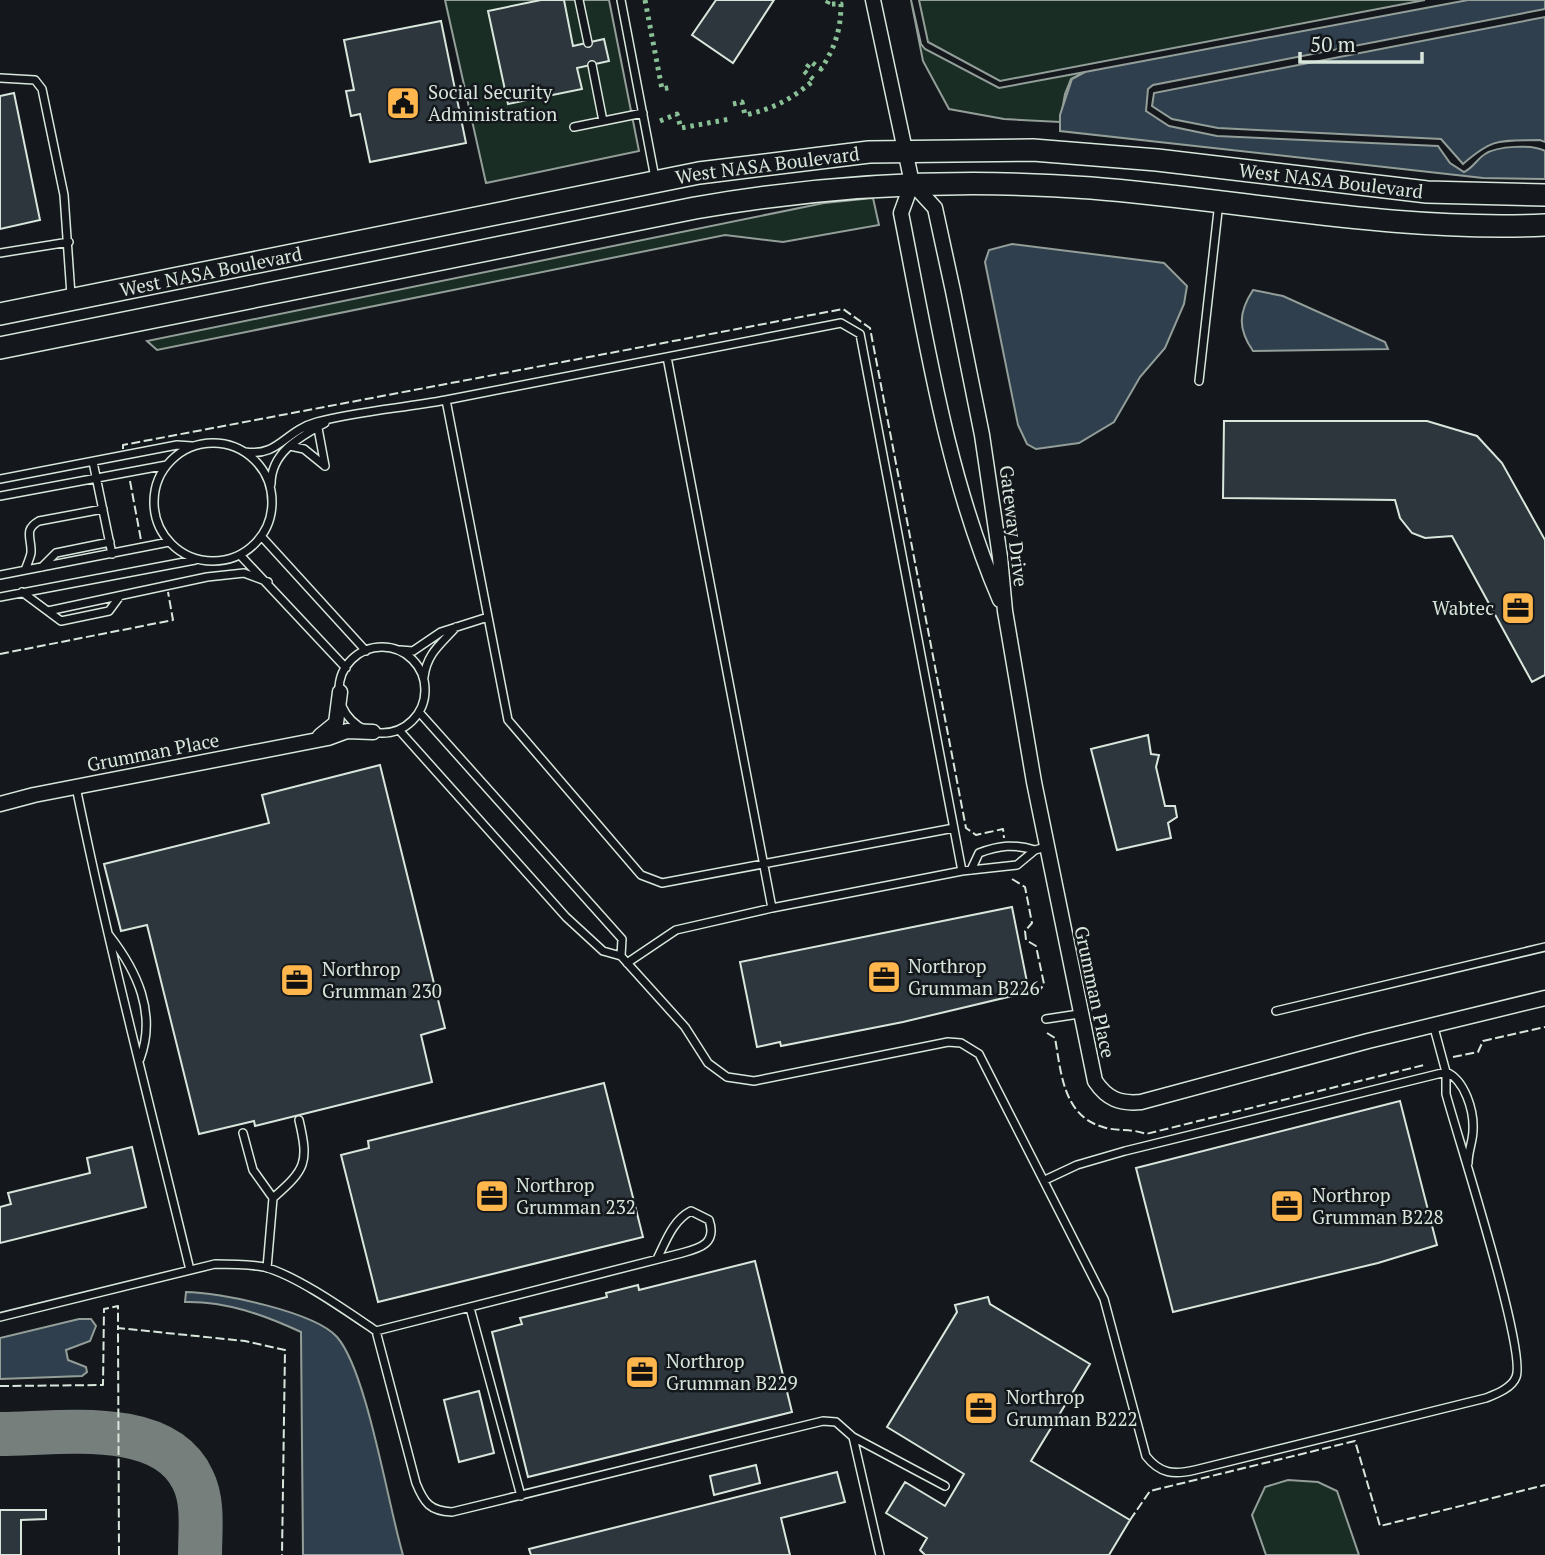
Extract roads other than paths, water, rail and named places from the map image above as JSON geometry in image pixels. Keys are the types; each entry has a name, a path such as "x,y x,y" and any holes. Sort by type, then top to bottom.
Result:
{"main road":[{"name":"West NASA Boulevard","path":"0,314 656,181 771,162 905,149 997,149 1078,153 1427,192 1545,195"},
{"name":"West NASA Boulevard","path":"0,348 718,204 799,193 912,183 1049,185 1420,223 1545,225"},
{"path":"171,280 177,312"}],"street":[{"name":"Gateway Drive","path":"873,0 912,183 935,208 982,435 1005,611"},
{"name":"Gateway Drive","path":"912,183 901,213 945,431 970,527 1005,611"},
{"name":"Grumman Place","path":"1005,611 1041,849 1095,1081 1108,1097 1131,1103 1433,1024 1545,998"},
{"path":"313,741 336,723 340,692"},
{"name":"Grumman Place","path":"0,804 313,741 347,731 373,732"}],"lane":[{"path":"579,0 588,43"},
{"path":"621,0 656,181"},
{"path":"592,65 603,121"},
{"path":"0,78 35,80 42,89 64,195 72,300"},
{"path":"574,127 643,113"},
{"path":"1199,381 1219,202"},
{"path":"0,253 69,242"},
{"path":"0,479 177,446 219,443 260,454 274,449 292,431 331,420 841,323 860,334 954,828 967,870"},
{"path":"667,357 772,908"},
{"path":"446,400 509,720 641,875 662,883 954,828"},
{"path":"0,597 198,559 219,561 240,555 262,537 268,528 271,472 276,458 318,425"},
{"path":"290,446 304,449 325,466 318,425"},
{"path":"0,496 167,465 193,446"},
{"path":"244,451 266,475 271,491"},
{"path":"93,462 112,554"},
{"path":"167,465 154,496 157,521 169,542 198,559"},
{"path":"25,570 31,553 28,532 31,525 39,520 103,509"},
{"path":"262,537 366,650"},
{"path":"42,567 56,553 110,542"},
{"path":"0,575 169,542"},
{"path":"240,555 346,668"},
{"path":"48,611 244,573 268,582"},
{"path":"22,592 61,621 109,611 120,596"},
{"path":"457,626 433,650 426,662 424,701 419,712 399,730 373,732 350,718 340,692 346,668 366,650 387,647 413,651 441,632 457,626 488,617"},
{"path":"397,650 418,666 424,678"},
{"path":"419,712 622,939 621,956"},
{"path":"399,730 566,917 603,951 621,956 685,1027 708,1063 717,1071 742,1081 948,1042 970,1048 987,1067 1107,1308 1146,1456 1154,1466 1179,1474 1486,1398 1509,1386 1516,1377 1518,1362 1446,1094 1446,1072 1433,1024"},
{"path":"76,787 124,1011 140,1059 190,1270"},
{"path":"967,870 978,853 992,848 1014,844 1041,849"},
{"path":"627,963 676,930 772,908 967,870 1017,865 1041,849"},
{"path":"106,932 136,974 147,1023 147,1039 140,1059"},
{"path":"1276,1012 1545,947"},
{"path":"1046,1019 1079,1014"},
{"path":"1045,1180 1077,1165 1125,1152 1446,1072 1455,1076 1465,1093 1472,1119 1474,1129 1467,1167"},
{"path":"267,1268 273,1198 302,1170 306,1157 299,1120"},
{"path":"243,1133 253,1171 273,1198"},
{"path":"376,1331 701,1248 711,1240 713,1230 709,1220 701,1213 691,1211 683,1215 672,1228 657,1259"},
{"path":"0,1317 215,1264 241,1263 267,1268 342,1308 376,1331 416,1483 424,1503 437,1511 452,1512 521,1496 824,1421 836,1422 853,1437 945,1486"},
{"path":"470,1308 521,1496"},
{"path":"853,1437 880,1555"}],"water":[{"path":"1468,0 1545,0 1545,9 1153,85 1148,89 1146,111 1169,126 1217,136 1438,146 1450,163 1464,172 1491,151 1532,147 1545,151 1545,179 1483,178 1060,131 1060,115 1072,79 1085,72"},
{"path":"1545,17 1545,142 1498,142 1482,149 1463,164 1441,139 1218,128 1172,119 1152,106 1154,93"},
{"path":"1012,244 1164,263 1187,286 1184,304 1165,348 1140,377 1114,422 1079,443 1036,449 1027,444 1018,425 985,262 989,250"},
{"path":"1253,290 1283,296 1385,342 1388,349 1253,351 1242,328 1242,314"},
{"path":"186,1292 266,1305 309,1319 337,1337 358,1378 376,1440 403,1555 303,1555 301,1332 244,1310 185,1302"},
{"path":"79,1319 91,1319 96,1326 90,1341 66,1350 68,1360 86,1367 87,1372 82,1376 0,1379 0,1338"}],"place":[{"name":"Social Security Administration","path":"403,103"},
{"name":"Wabtec","path":"1518,608"},
{"name":"Northrop Grumman B226","path":"884,977"},
{"name":"Northrop Grumman 230","path":"297,980"},
{"name":"Northrop Grumman 232","path":"492,1196"},
{"name":"Northrop Grumman B228","path":"1287,1206"},
{"name":"Northrop Grumman B229","path":"642,1372"},
{"name":"Northrop Grumman B222","path":"981,1408"}]}
